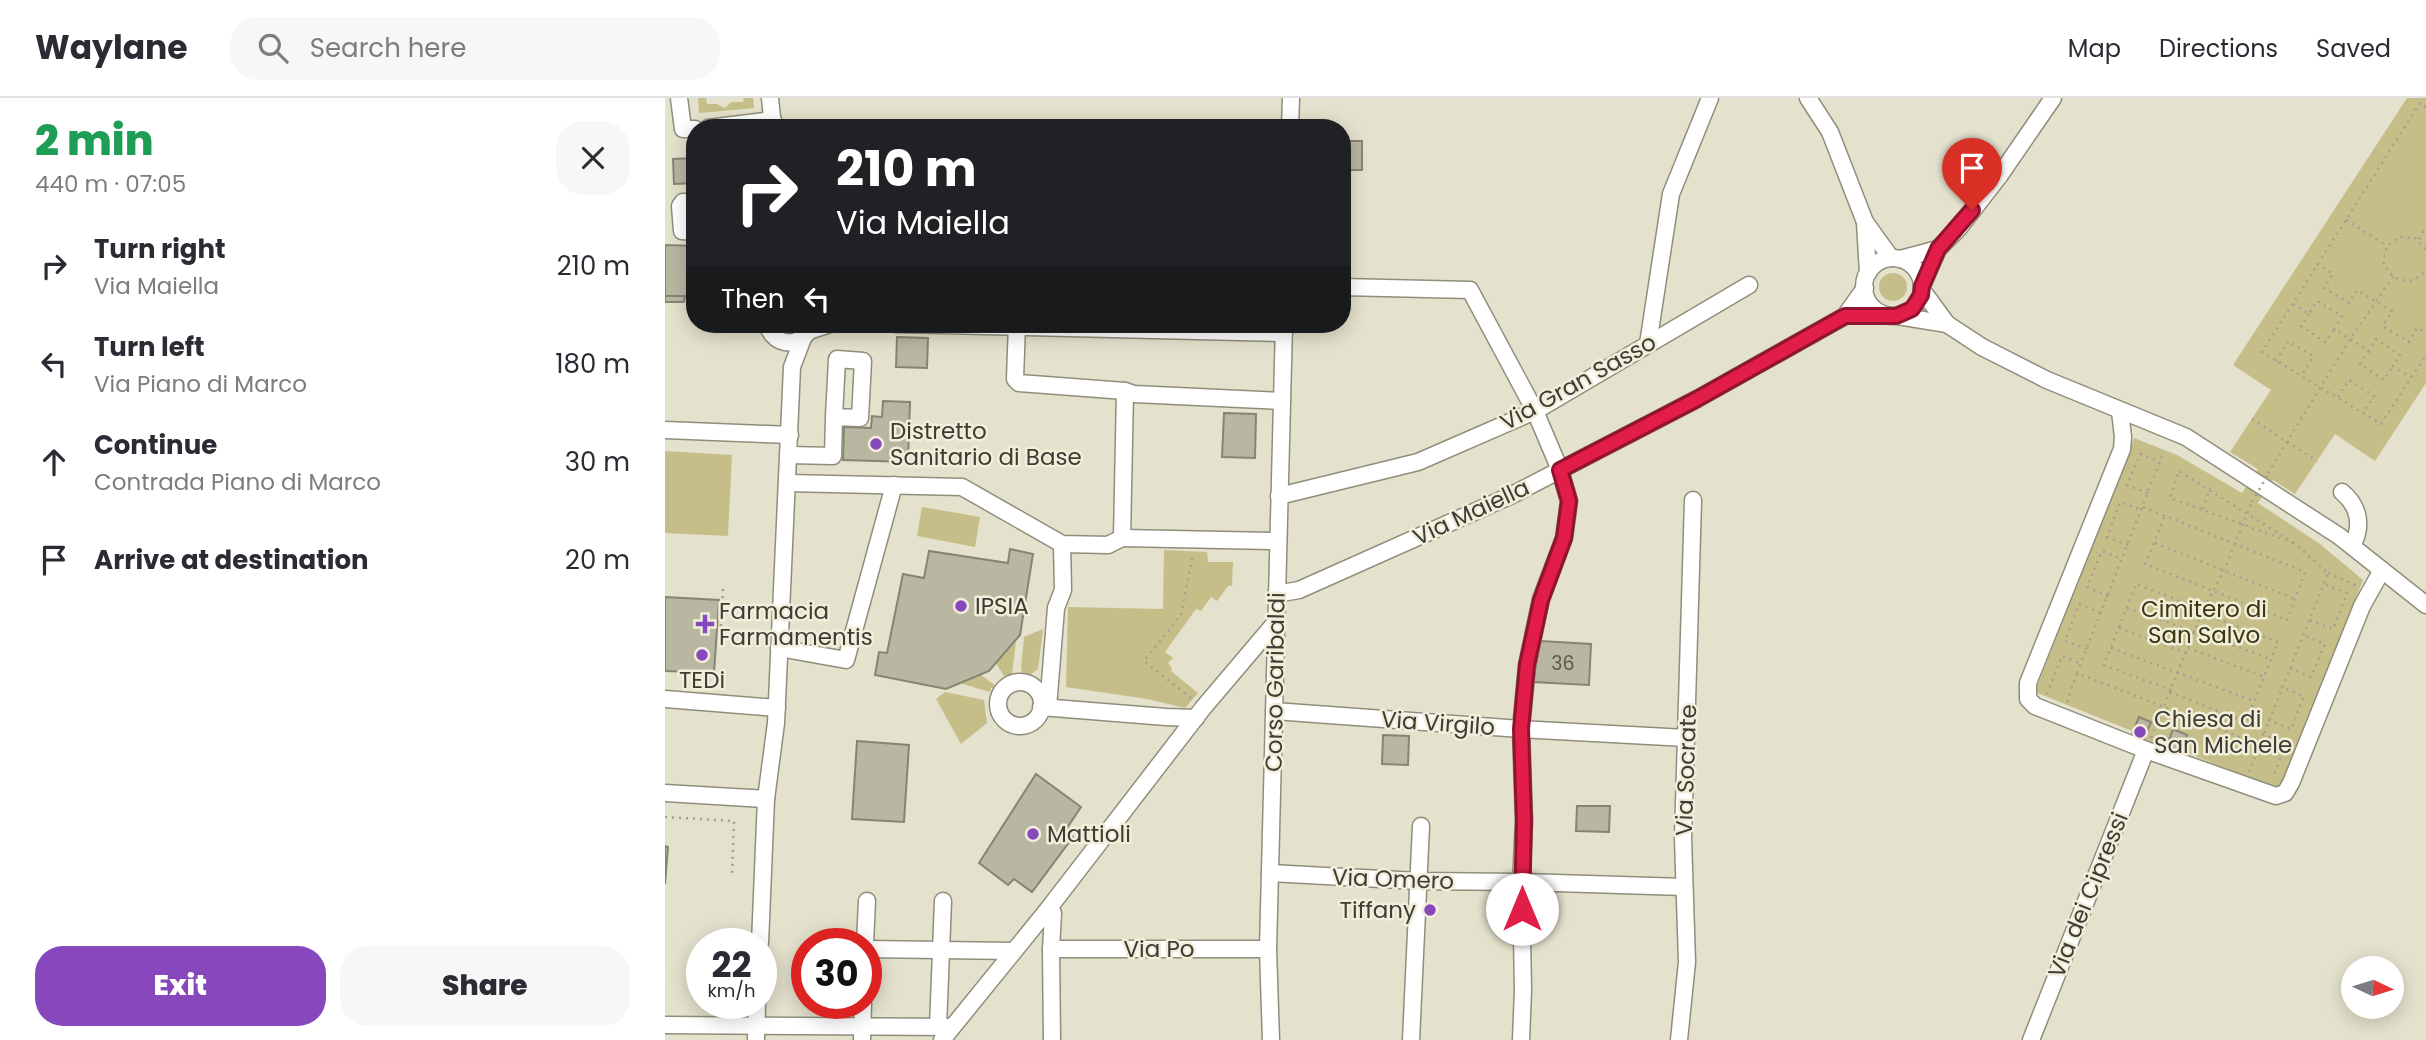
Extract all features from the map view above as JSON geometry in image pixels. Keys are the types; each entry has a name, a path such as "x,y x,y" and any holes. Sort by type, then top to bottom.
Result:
{"street":[{"path":"679,98 683,129 686,129"},
{"path":"770,98 772,119"},
{"path":"1290,119 1291,98"},
{"path":"1648,344 1671,194 1710,98"},
{"path":"1808,98 1830,132 1865,222 1896,259 1916,269 1922,288 1947,324 1982,347 2047,380 2186,437 2352,546 2426,605"},
{"path":"1865,222 1868,302 1878,312 1890,315 1912,309 1917,303 1938,249 1959,228 2000,175 2053,98"},
{"path":"686,203 681,203 672,214 682,231 686,231"},
{"path":"1866,280 1874,265 1938,249"},
{"name":"Via Maiella","path":"1845,316 1866,280"},
{"name":"Via Gran Sasso","path":"1279,496 1418,462 1535,411 1749,285"},
{"path":"1351,288 1470,290 1535,411 1560,470 1569,501 1564,538 1541,600 1527,665 1521,729 1524,821 1521,882 1521,1040"},
{"name":"Via Maiella","path":"1276,594 1299,590 1512,495 1697,399 1845,316 1890,315 1947,324"},
{"path":"769,333 792,367"},
{"path":"772,333 790,343 805,333"},
{"path":"760,928 766,799 777,708 792,367 807,333"},
{"path":"1017,333 1015,379 1019,383 1125,391 1134,394 1282,401"},
{"name":"Corso Garibaldi","path":"1271,1040 1268,949 1284,333"},
{"path":"1122,538 1125,391"},
{"path":"2120,411 2122,449 2028,683 2030,703 2145,751 2276,796 2285,793 2362,606 2382,570"},
{"path":"789,455 832,456 834,417"},
{"path":"665,430 790,435"},
{"path":"788,483 962,487 1062,544 1108,545 1122,538 1277,541"},
{"path":"779,648 846,660 894,485"},
{"path":"2342,492 2352,501 2359,525 2352,546"},
{"name":"Via Socrate","path":"1679,1040 1686,962 1686,738 1693,500"},
{"path":"1062,544 1063,590 1056,608 1045,707 1166,718 1199,713"},
{"path":"665,1025 756,1033 944,1031 1049,908 1199,713 1276,622"},
{"path":"665,699 777,708"},
{"name":"Via Virgilo","path":"1274,711 1686,738"},
{"name":"Via dei Cipressi","path":"2031,1040 2145,751"},
{"path":"665,793 766,799"},
{"path":"1411,1040 1421,826"},
{"name":"Via Omero","path":"1270,873 1419,881 1684,887"},
{"path":"866,928 867,901"},
{"path":"943,901 941,951 944,1031"},
{"path":"1049,908 1053,913 1052,1040"},
{"path":"1031,929 1051,949"},
{"path":"882,949 1013,950"},
{"name":"Via Po","path":"1051,949 1268,949"}],"path":[{"path":"2426,107 2420,103 2262,352 2381,424 2426,355"},
{"path":"2346,220 2387,246"},
{"path":"2418,240 2426,227"},
{"path":"2426,249 2418,240 2407,236 2399,237 2387,246 2383,261 2393,277 2405,281 2418,278 2426,270"},
{"path":"2317,264 2333,274 2324,288 2349,303 2357,290 2392,311 2383,326 2409,342 2417,328 2426,333"},
{"path":"2145,751 2252,502 2321,386 2393,277"},
{"path":"2317,301 2342,316 2334,329 2325,342 2301,326 2317,301"},
{"path":"2293,303 2309,314"},
{"path":"2334,329 2369,351"},
{"path":"2376,339 2400,355 2384,380 2360,364 2369,351 2376,339"},
{"path":"2276,360 2288,341 2313,356 2302,375"},
{"path":"2393,366 2411,377"},
{"path":"2338,397 2349,380 2374,396 2363,413"},
{"path":"2252,419 2317,461"},
{"path":"2148,494 2127,485 2140,454 2160,462"},
{"path":"2067,702 2162,456"},
{"path":"2294,543 2170,498 2179,471 2294,543 2328,573 2360,588"},
{"path":"2203,510 2210,488"},
{"path":"2128,545 2107,537 2120,502 2165,516 2305,572 2287,620 2145,564 2165,516"},
{"path":"1196,540 1181,615 1144,661 1199,713"},
{"path":"2154,542 2295,599"},
{"path":"2108,596 2087,587 2102,551 2122,559"},
{"path":"2249,772 2328,573"},
{"path":"2136,584 2278,642 2246,722 2104,666 2127,608 2136,584"},
{"path":"2309,620 2333,629 2347,593 2324,584"},
{"path":"720,640 723,589"},
{"path":"2087,649 2065,641 2079,604 2101,613"},
{"path":"2127,608 2271,659"},
{"path":"2119,628 2264,677"},
{"path":"2290,668 2311,677 2325,644 2303,635"},
{"path":"2111,648 2254,702"},
{"path":"2047,694 2062,656 2081,664"},
{"path":"2077,673 2258,744"},
{"path":"2268,720 2291,729 2304,696 2281,687"},
{"path":"2262,734 2286,743 2272,781"},
{"path":"665,817 734,821 732,874"}],"green space":[{"path":"698,98 706,98 707,104 717,104 725,108 731,102 743,102 744,98 753,98 754,108 699,113"},
{"name":"Cimitero di San Salvo","path":"2407,98 2426,98 2426,383 2375,461 2335,434 2295,494 2273,480 2258,503 2320,544 2363,580 2280,790 2182,751 2180,754 2129,741 2132,731 2035,692 2134,438 2177,455 2242,493 2258,469 2230,452 2271,390 2233,365"},
{"path":"1893,273 1903,277 1907,287 1903,297 1893,301 1883,297 1879,287 1883,277"},
{"path":"665,451 732,455 728,536 665,533"},
{"path":"922,507 980,517 975,547 917,536"},
{"path":"1164,550 1207,552 1208,562 1233,562 1232,586 1228,586 1217,601 1211,597 1201,611 1196,609 1165,652 1173,658 1168,663 1171,671 1198,693 1185,708 1147,699 1066,687 1068,607 1163,609"},
{"path":"1043,629 1038,669 1024,679 1021,668 1024,637"},
{"path":"1016,640 1012,675 1004,676 996,663"},
{"path":"980,674 997,687 991,688 990,692 959,683"},
{"path":"945,692 984,700 987,723 961,744 936,699"}],"building":[{"path":"1351,141 1362,141 1362,170 1351,170"},
{"path":"686,158 686,183 674,184 673,159"},
{"path":"665,245 686,246 686,297 665,296"},
{"path":"665,296 685,296 684,302 665,302"},
{"path":"897,337 928,338 927,368 896,367"},
{"name":"Distretto Sanitario di Base","path":"883,401 910,402 908,462 843,460 844,427 871,428 872,416 882,417"},
{"path":"1224,413 1256,414 1255,458 1222,457"},
{"name":"IPSIA","path":"1010,549 1033,554 1020,635 989,671 946,689 875,675 879,652 887,653 903,574 924,578 929,551 1008,563"},
{"path":"665,597 719,600 714,673 665,671"},
{"path":"1540,641 1591,644 1589,685 1533,682"},
{"name":"Chiesa di San Michele","path":"2139,717 2151,722 2143,742 2131,737"},
{"path":"2173,729 2187,735 2180,754 2166,749"},
{"path":"1383,735 1409,736 1408,765 1382,764"},
{"path":"857,741 909,745 904,822 852,819"},
{"name":"Mattioli","path":"1036,774 1081,807 1065,831 1073,837 1032,892 1014,879 1008,885 979,863"},
{"path":"1577,806 1610,806 1609,832 1576,831"},
{"path":"665,846 668,847 665,884"}],"place":[{"name":"Distretto Sanitario di Base","path":"876,444"},
{"name":"IPSIA","path":"961,606"},
{"name":"Farmacia Farmamentis","path":"705,624"},
{"name":"TEDi","path":"702,655"},
{"name":"Chiesa di San Michele","path":"2140,732"},
{"name":"Mattioli","path":"1033,834"},
{"name":"Tiffany","path":"1430,910"}],"route":[{"path":"1522,909 1524,821 1521,729 1527,665 1541,600 1564,538 1569,501 1560,470 1697,399 1845,316 1896,316 1912,309 1921,295 1922,286 1938,249 1972,210"}]}
